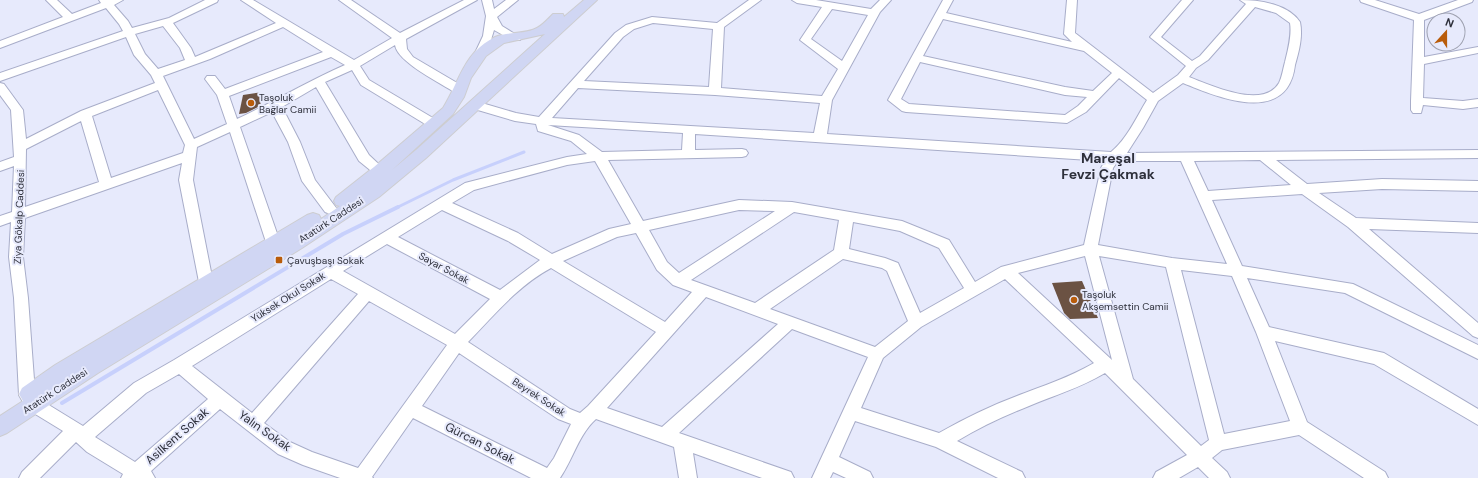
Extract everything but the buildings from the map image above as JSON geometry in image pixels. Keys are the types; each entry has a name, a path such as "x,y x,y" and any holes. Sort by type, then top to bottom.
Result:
{"main road":[{"name":"Atatürk Caddesi","path":"0,427 62,371 206,282 330,209 347,197 380,171 448,111 481,53 500,40 516,38 542,31 578,0"},
{"name":"Atatürk Caddesi","path":"0,414 30,400 91,367 296,243 372,193 421,154 591,0"},
{"path":"516,38 525,43 528,54 527,59"},
{"path":"463,83 468,81 478,85 500,82"}],"street":[{"path":"51,0 70,18"},
{"path":"0,77 130,32 166,22 213,0"},
{"path":"246,0 332,54 354,65 365,82 434,124"},
{"path":"344,0 400,38"},
{"path":"446,0 458,7"},
{"path":"0,222 106,185 190,150 233,126 275,106 318,81 354,65 400,38 472,0"},
{"path":"487,0 491,17 500,31 516,38"},
{"path":"481,53 488,36 491,17 513,0"},
{"path":"756,0 720,26 652,20 630,27 619,35 542,121 542,128 575,138 599,156 662,266 678,281 877,354"},
{"path":"797,0 875,13"},
{"path":"820,137 826,100 875,13 886,0"},
{"path":"948,0 894,100 906,108 1067,119 1082,109 1119,72"},
{"path":"1070,0 1069,34 1153,100"},
{"path":"1188,0 1155,37 1192,66"},
{"path":"1365,0 1419,18 1465,0 1478,7"},
{"path":"0,45 109,1 130,32 140,54 158,80 190,150 186,180 206,282"},
{"path":"1126,383 1090,249 1107,168 1114,157 1123,149 1153,100 1182,78 1192,66 1204,58 1249,2 1283,13 1290,17 1296,26 1296,37 1284,85 1268,97 1248,98 1229,95 1182,78"},
{"path":"829,5 805,40 844,68"},
{"path":"940,15 1089,49"},
{"path":"1419,18 1417,106 1464,105 1478,103"},
{"path":"166,22 192,62"},
{"path":"0,167 20,153 85,114 158,80 192,62 284,23"},
{"path":"716,91 720,26"},
{"path":"400,38 401,49 409,59 463,83"},
{"path":"1418,62 1478,50"},
{"path":"222,94 332,54"},
{"path":"916,58 1064,91 1096,95"},
{"path":"211,79 222,94 273,242"},
{"path":"318,81 364,158 380,171"},
{"path":"575,84 716,91 826,100"},
{"name":"Ziya Gökalp Caddesi","path":"2,94 17,110 20,153 16,257 30,400"},
{"path":"475,105 515,117 542,121 820,137 1114,157 1433,153 1478,154"},
{"path":"275,106 294,142 309,182 330,209"},
{"path":"85,114 106,185"},
{"path":"688,155 689,130"},
{"name":"Yüksek Okul Sokak","path":"28,478 79,434 140,388 180,365 330,271 388,238 470,186 567,160 599,156 742,153"},
{"path":"1262,156 1304,190 1353,223 1478,332"},
{"path":"1186,157 1264,332 1301,428 1378,478"},
{"path":"1203,196 1382,184 1478,186"},
{"path":"442,204 513,237 667,331"},
{"path":"362,478 410,408 457,344 500,298 538,268 614,233 739,205 792,207 902,226 944,244 973,291"},
{"path":"678,281 792,207"},
{"path":"842,253 847,216"},
{"path":"1353,223 1477,229"},
{"name":"Sayar Sokak","path":"388,238 500,298"},
{"path":"821,478 877,354 916,323 1006,271 1090,249 1172,263 1348,288 1478,352"},
{"path":"757,310 842,253 885,263 893,268 916,323"},
{"path":"1172,263 1218,443"},
{"name":"Beyrek Sokak","path":"330,271 457,344 564,414 588,416 665,435 784,478"},
{"path":"1006,271 1126,383 1221,478"},
{"path":"556,474 588,416 703,290"},
{"path":"253,424 368,292"},
{"path":"665,435 790,323"},
{"path":"1264,332 1378,358 1478,418"},
{"path":"940,441 976,421 1079,380 1106,364"},
{"name":"Yalın Sokak","path":"180,365 220,399 284,448 362,478"},
{"name":"Asilkent Sokak","path":"137,476 220,399"},
{"path":"30,400 137,476"},
{"name":"Gürcan Sokak","path":"410,408 556,474"},
{"path":"851,412 940,441 1016,478"},
{"path":"1162,478 1200,457 1218,443 1301,428"},
{"path":"682,441 688,478"},
{"path":"829,461 864,478"}],"waterway":[{"path":"396,208 453,180 524,152"},
{"path":"62,403 343,234 398,207"}],"place":[{"name":"Taşoluk Bağlar Camii","path":"251,103"},
{"name":"Çavuşbaşı Sokak","path":"279,260"},
{"name":"Taşoluk Akşemsettin Camii","path":"1074,300"}],"district":[{"name":"Mareşal Fevzi Çakmak","path":"1108,166"}]}
